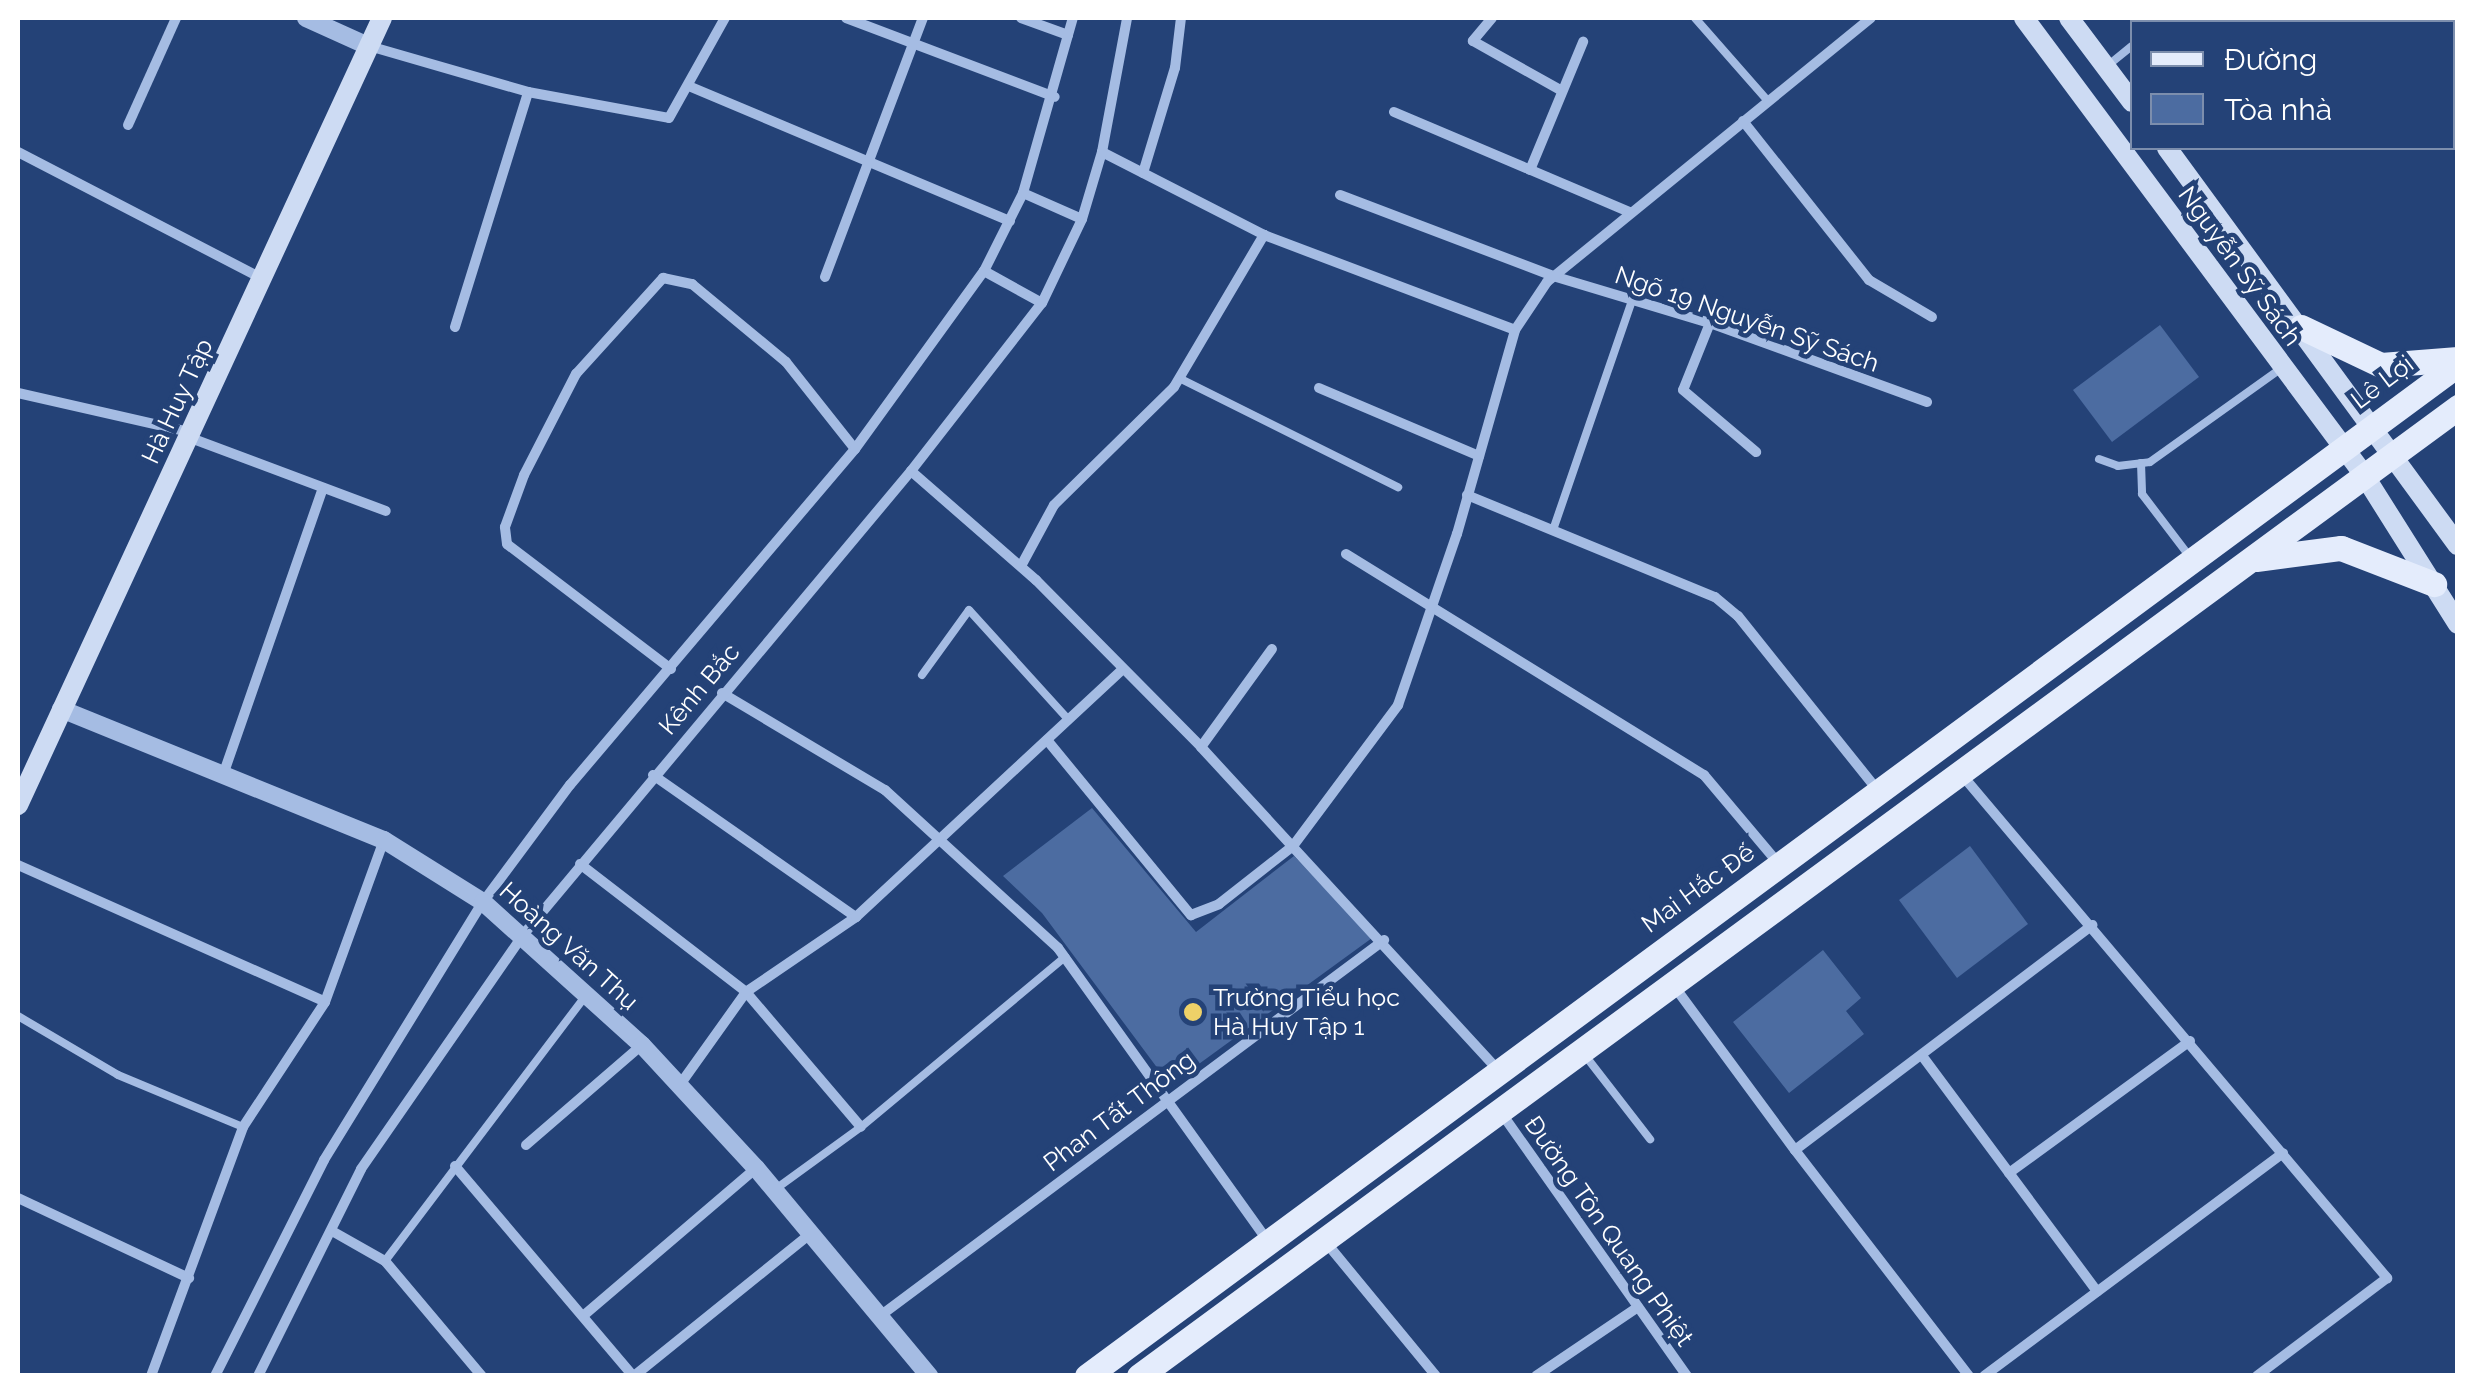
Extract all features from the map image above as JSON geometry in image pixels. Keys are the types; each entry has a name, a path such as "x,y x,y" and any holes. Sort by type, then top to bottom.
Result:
{"main road":[{"name":"Hà Huy Tập","path":"18,806 382,18"},
{"path":"2069,18 2130,99"},
{"name":"Nguyễn Sỹ Sách","path":"2030,20 2364,476 2458,624"},
{"name":"Nguyễn Sỹ Sách","path":"2169,150 2458,544"},
{"path":"2160,198 2190,178"},
{"path":"2301,327 2381,365 2458,361"},
{"name":"Lê Lợi","path":"2344,449 2458,361"},
{"path":"1139,1376 2458,407"},
{"name":"Mai Hắc Đế","path":"1087,1376 2344,449"},
{"path":"2251,560 2341,548 2434,584"},
{"path":"1167,1316 1186,1341"}],"street":[{"path":"128,125 176,18"},
{"path":"306,18 368,46 528,92 649,119 669,118 691,87 725,18"},
{"path":"846,18 1055,97"},
{"path":"825,277 922,18"},
{"path":"1021,18 1068,35"},
{"name":"Kênh Bắc","path":"215,1376 324,1160 483,902 570,785 855,449 984,271 1023,192 1055,97 1073,18"},
{"name":"Kênh Bắc","path":"258,1376 361,1169 523,935 911,471 1042,303 1082,219 1102,152 1127,18"},
{"path":"1143,172 1176,68 1181,18"},
{"path":"1492,18 1473,41 1562,91"},
{"path":"1046,740 1191,915 1219,904 1293,846 1398,705 1432,611 1515,330 1554,276 1871,18"},
{"path":"1530,170 1583,42"},
{"path":"691,87 1010,221"},
{"path":"456,327 528,92"},
{"path":"1394,112 1630,212"},
{"path":"1743,121 1870,280 1932,317"},
{"path":"18,152 261,278"},
{"path":"1102,152 1264,234 1515,330"},
{"path":"1023,192 1082,219"},
{"name":"Ngõ 19 Nguyễn Sỹ Sách","path":"1340,195 1554,276 1710,324 1927,402"},
{"path":"1021,566 1054,505 1179,378 1264,234"},
{"path":"984,271 1042,303"},
{"path":"672,669 508,544 505,527 576,374 663,278 692,284 786,362 855,449"},
{"path":"1710,324 1683,390 1756,452"},
{"path":"1319,388 1479,456"},
{"path":"18,393 189,434 386,511"},
{"path":"911,471 1021,566 1121,671 1201,747 1384,940 1500,1071"},
{"path":"223,775 323,488"},
{"path":"1467,495 1715,596 1738,616 1879,792"},
{"path":"1346,554 1432,611 1528,661 1704,775 1780,864"},
{"path":"1201,747 1272,648"},
{"path":"679,1086 746,992 856,917 1121,671"},
{"path":"722,693 885,790 1065,957 1268,1242"},
{"name":"Hoàng Văn Thụ","path":"61,709 384,840 483,902 642,1045 756,1168 930,1376"},
{"path":"1961,774 2093,925 2387,1278 2256,1376"},
{"path":"653,775 856,917"},
{"path":"151,1376 243,1127 325,1002 384,840"},
{"path":"580,864 746,992 862,1128"},
{"path":"18,865 325,1002"},
{"path":"1795,1150 2093,925"},
{"name":"Phan Tất Thông","path":"880,1316 1384,940"},
{"path":"1672,984 1968,1376"},
{"path":"2009,1173 2190,1041"},
{"path":"526,1145 642,1045"},
{"path":"1923,1057 2097,1292"},
{"name":"Đường Tôn Quang Phiệt","path":"1500,1110 1686,1376"},
{"path":"1984,1376 2283,1154"},
{"path":"454,1166 634,1376 811,1233"},
{"path":"583,1316 756,1168"},
{"path":"18,1198 190,1278"},
{"path":"332,1231 384,1260 482,1376"},
{"path":"1323,1240 1436,1376"},
{"path":"1536,1376 1638,1307"}],"lane":[{"path":"1695,18 1768,102"},
{"path":"2106,67 2130,48"},
{"path":"1553,530 1632,300"},
{"path":"2099,459 2118,466 2141,463 2283,366"},
{"path":"1179,378 1398,487"},
{"path":"2141,463 2142,494 2192,560"},
{"path":"922,675 969,610 1068,719"},
{"path":"774,1190 862,1128 1065,957"},
{"path":"384,1260 587,994"},
{"path":"18,1016 118,1076 243,1127"},
{"path":"1582,1050 1650,1140"}],"building":[{"path":"2160,325 2199,377 2112,442 2073,390"},
{"name":"Trường Tiểu học Hà Huy Tập 1","path":"1092,808 1196,932 1294,856 1372,938 1170,1085 1042,913 1003,876"},
{"path":"1970,846 2028,924 1957,978 1899,900"},
{"path":"1823,950 1861,998 1846,1011 1864,1034 1789,1093 1733,1022"}],"place":[{"name":"Trường Tiểu học Hà Huy Tập 1","path":"1193,1012"}]}
